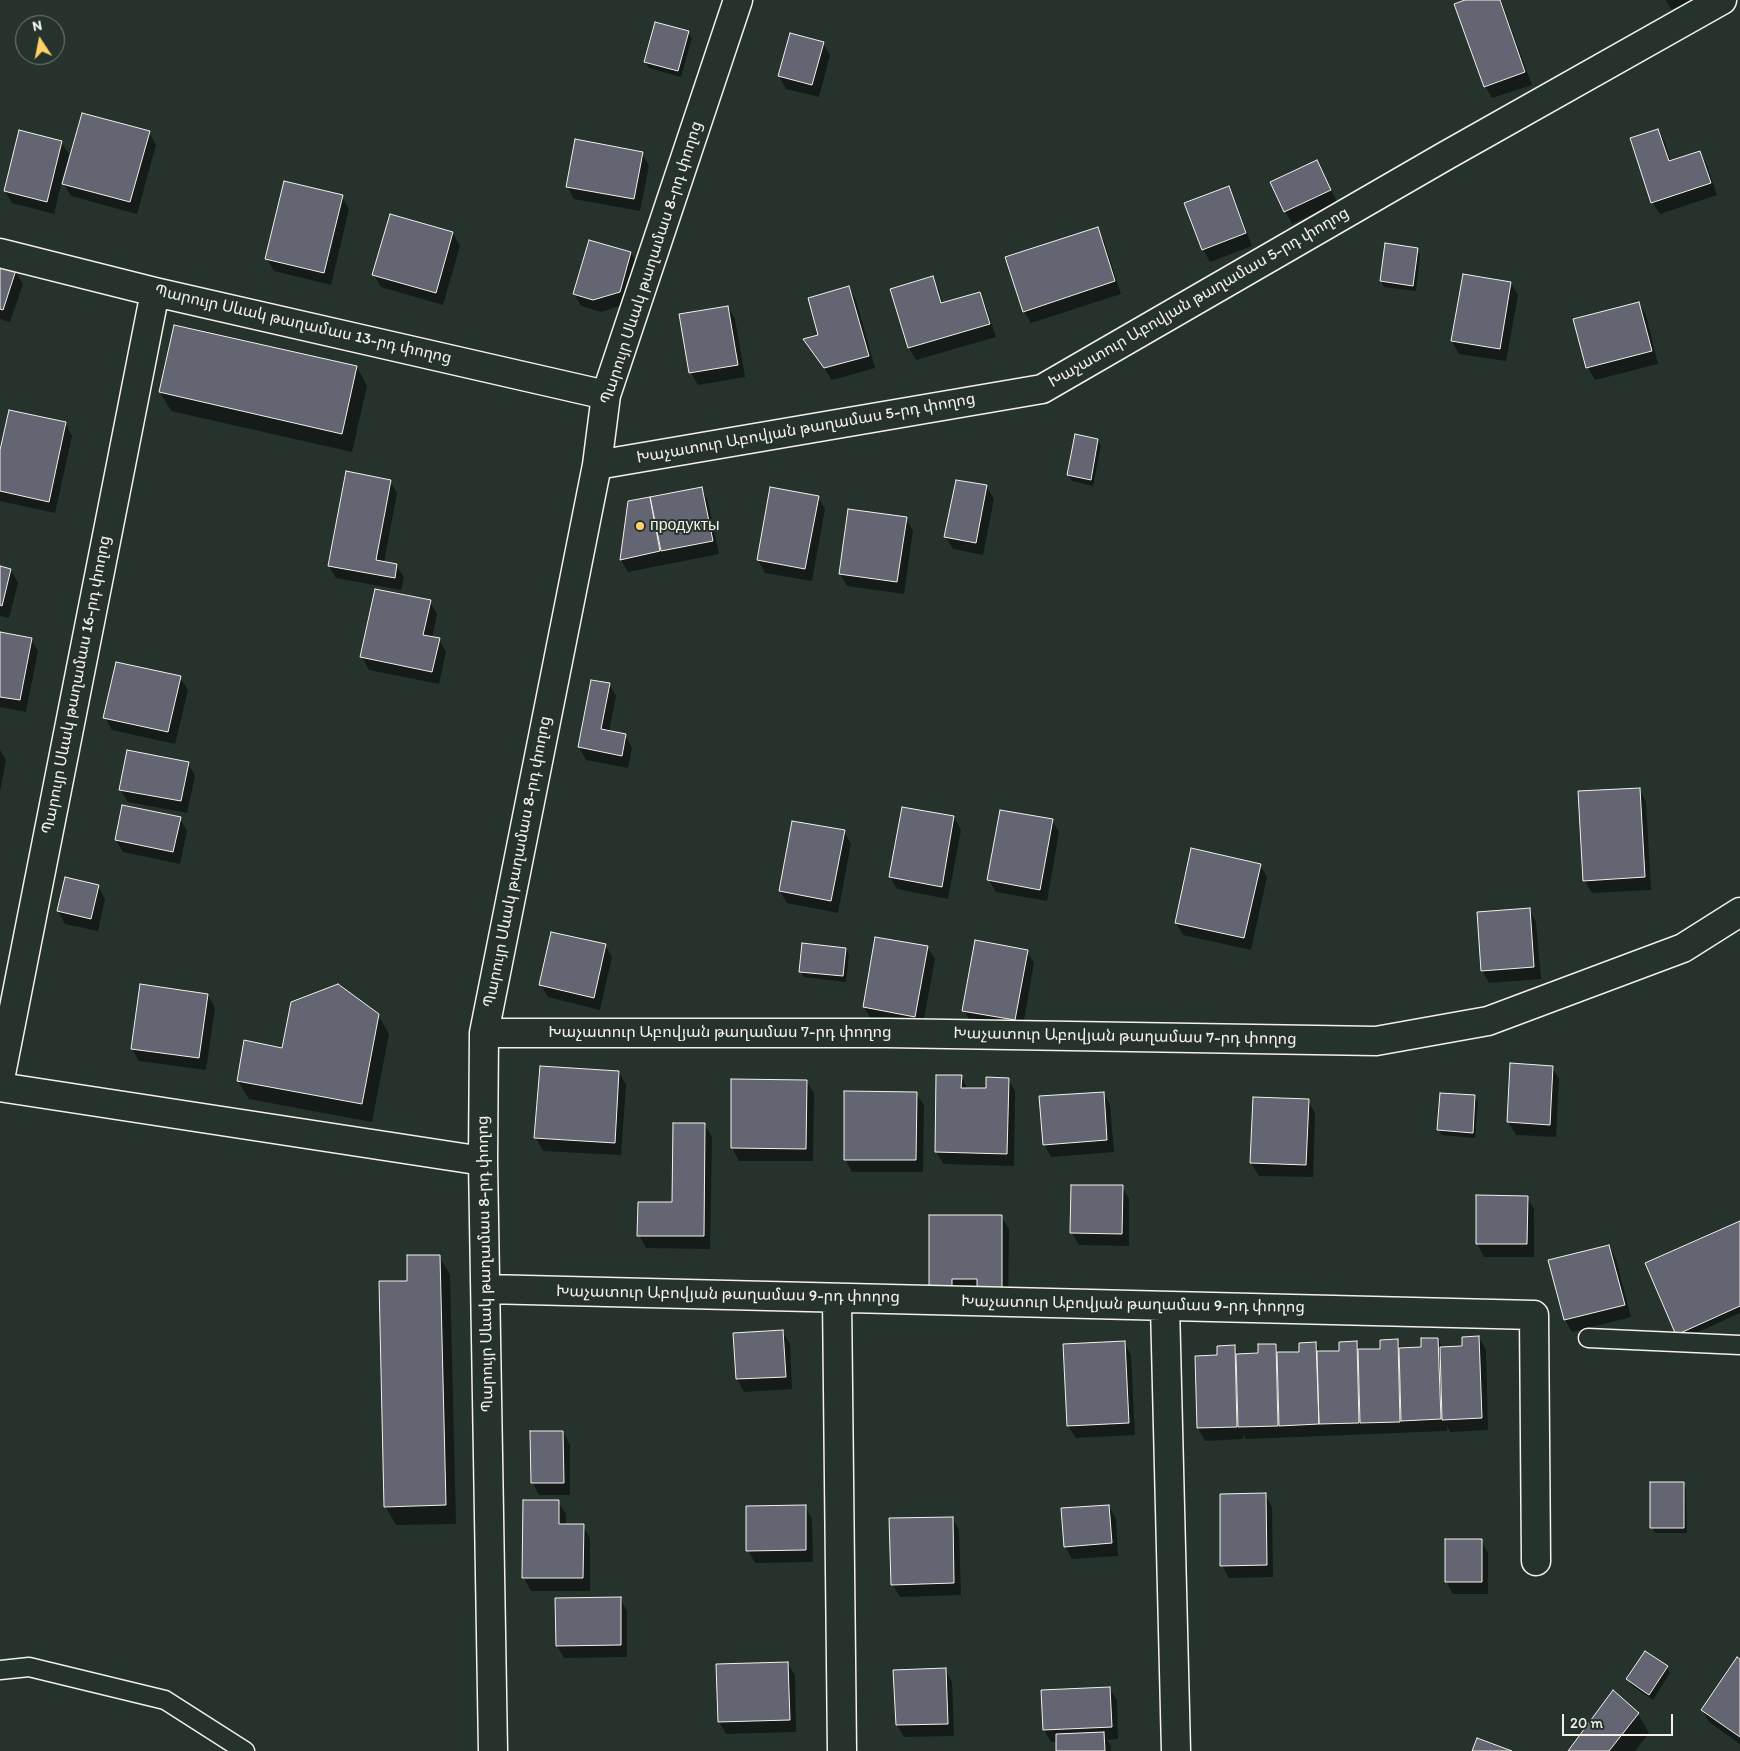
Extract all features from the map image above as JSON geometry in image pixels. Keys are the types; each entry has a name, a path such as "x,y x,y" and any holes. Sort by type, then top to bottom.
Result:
{"street":[{"name":"Պարույր Սևակ թաղամաս 8-րդ փողոց","path":"493,1751 483,1161 484,1033 597,465 606,395 738,0"},
{"name":"Խաչատուր Աբովյան թաղամաս 5-րդ փողոց","path":"597,465 1042,389 1447,155 1722,0"},
{"name":"Պարույր Սևակ թաղամաս 13-րդ փողոց","path":"0,253 155,292 606,395"},
{"name":"Պարույր Սևակ թաղամաս 16-րդ փողոց","path":"0,1079 155,292"},
{"name":"Խաչատուր Աբովյան թաղամաս 7-րդ փողոց","path":"484,1033 887,1033 1376,1041 1488,1021 1683,948 1740,912"},
{"path":"0,1087 483,1161"},
{"name":"Խաչատուր Աբովյան թաղամաս 9-րդ փողոց","path":"486,1290 1534,1315 1536,1561"},
{"path":"836,1298 842,1751"},
{"path":"1165,1306 1176,1751"}],"lane":[{"path":"1588,1338 1740,1345"},
{"path":"0,1670 29,1667 165,1700 245,1751"}],"building":[{"path":"1465,0 1500,0 1525,72 1484,87 1454,4"},
{"path":"655,22 689,31 678,71 644,62"},
{"path":"790,33 824,42 812,85 778,76"},
{"path":"82,113 150,131 130,202 62,184"},
{"path":"1658,129 1669,161 1700,151 1711,183 1651,203 1630,138"},
{"path":"19,130 62,141 47,202 4,191"},
{"path":"575,139 643,152 634,199 566,187"},
{"path":"1317,160 1331,190 1284,212 1270,182"},
{"path":"284,181 343,195 324,273 265,259"},
{"path":"1229,186 1246,233 1202,250 1184,203"},
{"path":"390,214 453,232 436,293 372,275"},
{"path":"1098,227 1115,281 1023,312 1005,257"},
{"path":"589,240 631,252 620,292 593,300 573,294"},
{"path":"1385,243 1418,248 1413,286 1380,281"},
{"path":"0,265 16,270 3,310 0,309"},
{"path":"1463,274 1511,282 1500,349 1451,341"},
{"path":"933,276 941,303 980,292 990,324 908,348 890,289"},
{"path":"849,286 869,356 824,368 803,339 818,335 808,298"},
{"path":"1639,302 1652,351 1586,368 1573,319"},
{"path":"728,306 738,365 689,373 679,314"},
{"path":"174,325 357,366 342,434 159,392"},
{"path":"9,410 66,422 49,502 0,491 0,450"},
{"path":"1075,434 1098,439 1091,480 1067,475"},
{"path":"346,471 391,480 376,560 397,564 395,578 328,566"},
{"path":"956,480 987,485 976,543 944,537"},
{"path":"702,487 713,541 661,551 650,497"},
{"path":"770,487 819,496 805,569 757,560"},
{"name":"продукты","path":"650,497 660,551 620,560 628,501"},
{"path":"848,509 907,517 897,582 839,574"},
{"path":"0,566 11,569 2,606 0,605"},
{"path":"375,589 431,600 423,635 440,638 432,672 360,657"},
{"path":"0,632 32,638 20,700 0,697"},
{"path":"116,662 181,676 168,732 103,718"},
{"path":"591,680 610,683 601,729 626,734 622,756 578,747"},
{"path":"127,750 189,762 181,801 119,790"},
{"path":"1640,788 1645,877 1583,881 1578,791"},
{"path":"122,805 181,817 173,852 115,840"},
{"path":"902,807 954,816 942,887 889,877"},
{"path":"1000,810 1053,819 1040,890 987,880"},
{"path":"792,821 845,830 831,901 779,891"},
{"path":"1191,848 1261,864 1244,938 1175,923"},
{"path":"65,877 99,885 91,919 57,911"},
{"path":"1530,908 1534,967 1481,971 1477,912"},
{"path":"551,932 606,944 594,998 539,985"},
{"path":"875,937 928,946 915,1017 863,1007"},
{"path":"975,940 1028,950 1015,1020 962,1011"},
{"path":"802,943 846,948 843,976 799,972"},
{"path":"140,984 208,994 199,1058 131,1049"},
{"path":"338,984 379,1014 362,1104 237,1081 244,1040 282,1048 291,1002"},
{"path":"1510,1063 1553,1066 1550,1125 1507,1122"},
{"path":"540,1066 619,1071 615,1143 534,1138"},
{"path":"936,1075 962,1075 961,1088 986,1088 986,1077 1009,1078 1007,1154 935,1152"},
{"path":"731,1079 807,1080 806,1149 731,1148"},
{"path":"844,1091 917,1092 916,1160 844,1160"},
{"path":"1104,1092 1107,1140 1043,1145 1039,1096"},
{"path":"1440,1093 1475,1095 1473,1133 1437,1130"},
{"path":"1253,1097 1309,1099 1306,1165 1250,1163"},
{"path":"673,1123 705,1123 704,1236 637,1236 638,1202 672,1202"},
{"path":"1071,1185 1123,1185 1122,1234 1070,1233"},
{"path":"1476,1195 1528,1196 1527,1244 1476,1244"},
{"path":"929,1215 1002,1215 1002,1292 977,1292 977,1279 952,1279 952,1291 929,1290"},
{"path":"1740,1221 1740,1306 1676,1335 1645,1263"},
{"path":"1609,1245 1625,1305 1564,1320 1548,1260"},
{"path":"407,1255 440,1255 446,1505 384,1507 379,1281 407,1281"},
{"path":"783,1330 786,1377 736,1379 733,1333"},
{"path":"1479,1336 1482,1418 1442,1420 1440,1347 1462,1346 1462,1337"},
{"path":"1421,1338 1438,1338 1441,1419 1401,1421 1399,1348 1421,1347"},
{"path":"1398,1339 1400,1422 1360,1423 1358,1349 1380,1349 1380,1340"},
{"path":"1125,1341 1129,1423 1067,1426 1063,1344"},
{"path":"1357,1341 1359,1423 1319,1424 1317,1351 1339,1351 1339,1342"},
{"path":"1316,1342 1319,1424 1279,1426 1277,1352 1299,1352 1299,1343"},
{"path":"1258,1344 1276,1344 1278,1426 1238,1427 1236,1354 1258,1353"},
{"path":"1235,1345 1237,1427 1197,1428 1195,1356 1217,1355 1217,1346"},
{"path":"530,1431 563,1431 564,1483 531,1483"},
{"path":"1650,1482 1684,1482 1684,1528 1650,1528"},
{"path":"1266,1493 1267,1565 1220,1566 1220,1494"},
{"path":"523,1500 559,1500 559,1524 584,1524 583,1578 522,1578"},
{"path":"806,1505 806,1550 746,1551 746,1506"},
{"path":"1109,1505 1112,1543 1064,1547 1061,1508"},
{"path":"953,1517 954,1583 891,1585 889,1518"},
{"path":"1445,1539 1482,1539 1482,1582 1445,1582"},
{"path":"621,1597 621,1645 556,1646 555,1598"},
{"path":"1645,1651 1668,1666 1649,1695 1626,1679"},
{"path":"1737,1657 1740,1659 1740,1737 1701,1710"},
{"path":"788,1662 790,1720 718,1722 716,1664"},
{"path":"946,1668 948,1724 896,1725 893,1670"},
{"path":"1110,1687 1112,1727 1043,1730 1041,1690"},
{"path":"1613,1690 1639,1713 1609,1751 1568,1751"},
{"path":"1104,1732 1105,1751 1056,1751 1056,1734"},
{"path":"1477,1738 1512,1751 1472,1751"}],"place":[{"name":"продукты","path":"640,526"}]}
